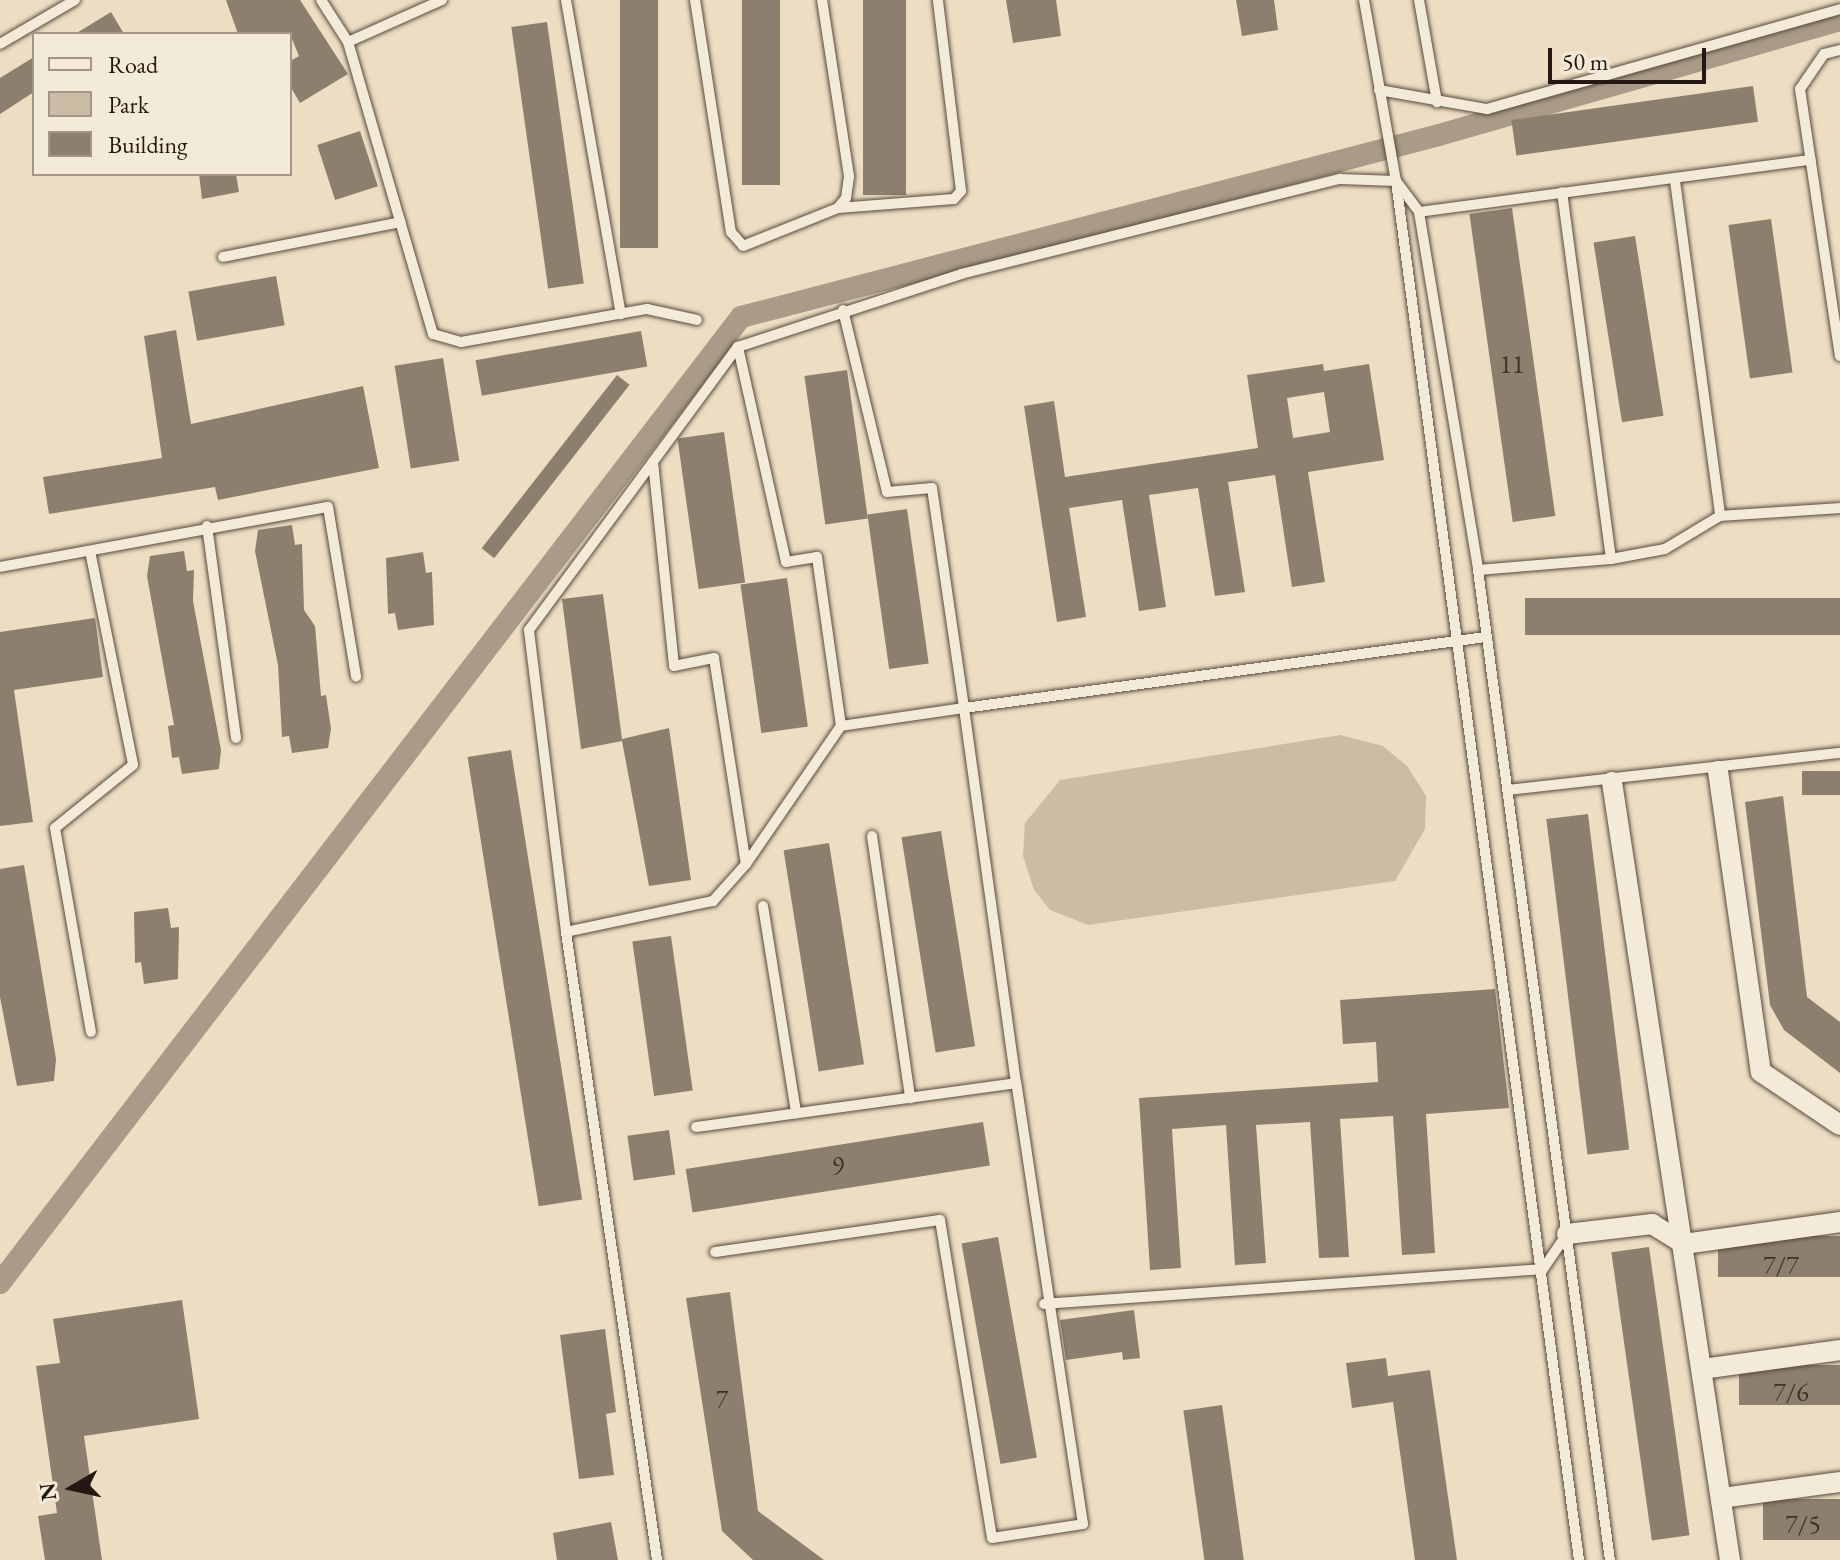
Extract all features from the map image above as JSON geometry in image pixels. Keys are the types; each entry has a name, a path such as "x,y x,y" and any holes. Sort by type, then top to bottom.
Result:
{"street":[{"path":"1718,771 1761,1072 1840,1125"},
{"path":"1612,782 1730,1560"},
{"path":"1567,1234 1652,1224 1684,1244 1840,1222"},
{"path":"1702,1369 1840,1350"},
{"path":"1721,1498 1840,1482"}],"lane":[{"path":"0,44 75,0"},
{"path":"321,0 348,42 433,334 449,343 621,314 672,310 697,320"},
{"path":"348,42 442,0"},
{"path":"566,0 621,314"},
{"path":"695,0 731,232 743,246 838,208 954,199 961,191 938,0"},
{"path":"822,0 849,176 838,208"},
{"path":"1364,0 1396,181 1543,1269 1579,1560"},
{"path":"1419,0 1437,102"},
{"path":"1379,90 1487,109 1840,9"},
{"path":"1840,50 1824,54 1800,89 1840,356"},
{"path":"1419,212 1562,192 1675,181 1811,160"},
{"path":"657,1560 566,932 529,630 738,347 843,310 1340,179 1396,181"},
{"path":"1396,181 1419,212 1478,570 1610,1560"},
{"path":"1675,181 1720,516"},
{"path":"1562,192 1611,559"},
{"path":"223,257 401,222"},
{"path":"715,1252 940,1220 992,1538 1083,1524 1044,1304 932,488 887,492 843,310"},
{"path":"566,932 713,901 746,864 841,726 817,557 786,562 738,347"},
{"path":"653,462 674,666 714,658 746,864"},
{"path":"0,567 207,526 328,507 356,677"},
{"path":"1478,570 1611,559 1665,549 1720,516 1840,508"},
{"path":"207,526 236,738"},
{"path":"90,551 133,765 55,828 91,1032"},
{"path":"841,726 1486,637"},
{"path":"1508,790 1718,771 1840,753"},
{"path":"872,836 910,1098"},
{"path":"763,906 796,1113"},
{"path":"696,1127 1016,1083"},
{"path":"1543,1269 1567,1234"},
{"path":"1044,1304 1543,1269"}],"green space":[{"path":"1340,735 1383,746 1407,766 1426,796 1425,829 1395,881 1088,925 1050,910 1034,890 1023,856 1025,823 1060,780"}],"building":[{"path":"226,0 300,0 348,74 300,103 292,89 292,60 299,56 292,32 237,32"},
{"path":"620,0 658,0 658,248 620,248"},
{"path":"742,0 780,0 780,185 742,185"},
{"path":"863,0 906,0 906,195 863,195"},
{"path":"1006,0 1056,0 1061,36 1013,43"},
{"path":"1236,0 1274,0 1278,30 1242,36"},
{"path":"111,12 123,32 78,32"},
{"path":"547,22 584,283 548,288 511,27"},
{"path":"32,58 32,93 0,114 0,78"},
{"path":"1753,86 1758,122 1516,156 1511,120"},
{"path":"360,131 378,186 335,200 317,145"},
{"path":"199,176 236,176 239,192 202,199"},
{"path":"1512,208 1555,516 1513,522 1469,214"},
{"path":"1771,219 1793,372 1750,378 1728,225"},
{"path":"1635,236 1663,416 1622,422 1594,243"},
{"path":"276,276 285,325 197,341 188,291"},
{"path":"176,330 191,424 363,386 379,468 218,500 215,487 49,514 43,477 162,458 144,336"},
{"path":"641,331 647,366 482,396 476,360"},
{"path":"443,358 459,461 411,468 395,366"},
{"path":"1323,364 1324,371 1369,364 1384,460 1308,472 1325,582 1292,587 1275,475 1228,482 1245,592 1215,596 1198,488 1149,495 1166,607 1139,611 1122,500 1069,508 1086,617 1057,622 1024,406 1054,401 1065,477 1258,448 1247,375","holes":["1324,392 1330,432 1293,438 1287,398"]},
{"path":"847,370 868,519 825,525 804,376"},
{"path":"617,375 630,385 494,558 482,548"},
{"path":"724,432 745,583 699,589 677,439"},
{"path":"907,509 929,663 889,669 867,515"},
{"path":"292,525 295,545 302,544 304,610 315,626 321,696 326,695 331,729 328,748 292,753 289,736 282,737 278,665 255,551 258,530"},
{"path":"184,551 187,571 194,570 193,601 221,750 219,769 182,774 179,757 172,758 168,726 174,725 147,576 150,556"},
{"path":"423,552 426,573 432,572 434,625 398,630 395,613 388,614 386,558"},
{"path":"787,578 808,727 761,733 740,585"},
{"path":"603,594 622,739 669,728 691,880 649,886 622,741 581,749 562,599"},
{"path":"1525,598 1840,598 1840,635 1525,635"},
{"path":"95,618 103,677 14,690 33,822 0,826 0,632"},
{"path":"511,750 582,1199 539,1206 468,757"},
{"path":"1802,771 1840,771 1840,795 1802,795"},
{"path":"1783,796 1807,997 1840,1022 1840,1073 1784,1030 1770,1005 1745,802"},
{"path":"1588,814 1629,1149 1588,1155 1546,819"},
{"path":"941,831 975,1046 936,1053 901,837"},
{"path":"829,843 864,1064 819,1071 784,850"},
{"path":"24,865 56,1059 54,1081 17,1086 0,997 0,869"},
{"path":"168,908 171,928 179,927 178,979 144,984 141,962 135,963 134,912"},
{"path":"671,936 693,1090 654,1096 632,941"},
{"path":"1495,989 1509,1108 1426,1114 1435,1253 1402,1255 1393,1116 1340,1119 1349,1257 1319,1258 1310,1122 1256,1125 1266,1263 1235,1265 1226,1125 1172,1129 1181,1268 1150,1270 1139,1098 1378,1082 1376,1042 1343,1044 1340,1000"},
{"path":"983,1122 990,1165 693,1213 686,1169"},
{"path":"669,1130 675,1175 634,1180 627,1136"},
{"path":"1718,1236 1840,1236 1840,1277 1718,1277"},
{"path":"998,1237 1037,1458 1000,1464 962,1243"},
{"path":"1649,1247 1689,1535 1652,1540 1611,1252"},
{"path":"730,1292 758,1511 824,1560 753,1560 722,1531 686,1298"},
{"path":"182,1300 199,1419 84,1436 102,1560 45,1560 38,1516 57,1513 36,1366 60,1363 53,1319"},
{"path":"1134,1310 1140,1358 1123,1360 1122,1352 1066,1360 1060,1320"},
{"path":"605,1329 616,1412 606,1414 614,1475 579,1479 560,1335"},
{"path":"1386,1358 1388,1376 1430,1370 1457,1560 1415,1560 1393,1402 1352,1408 1346,1363"},
{"path":"1739,1365 1840,1365 1840,1405 1739,1405"},
{"path":"1222,1405 1244,1560 1204,1560 1183,1410"},
{"path":"1763,1499 1840,1499 1840,1540 1763,1540"},
{"path":"611,1522 618,1560 557,1560 553,1533"}],"waterway":[{"path":"0,1283 741,317 1439,135 1840,20"}]}
